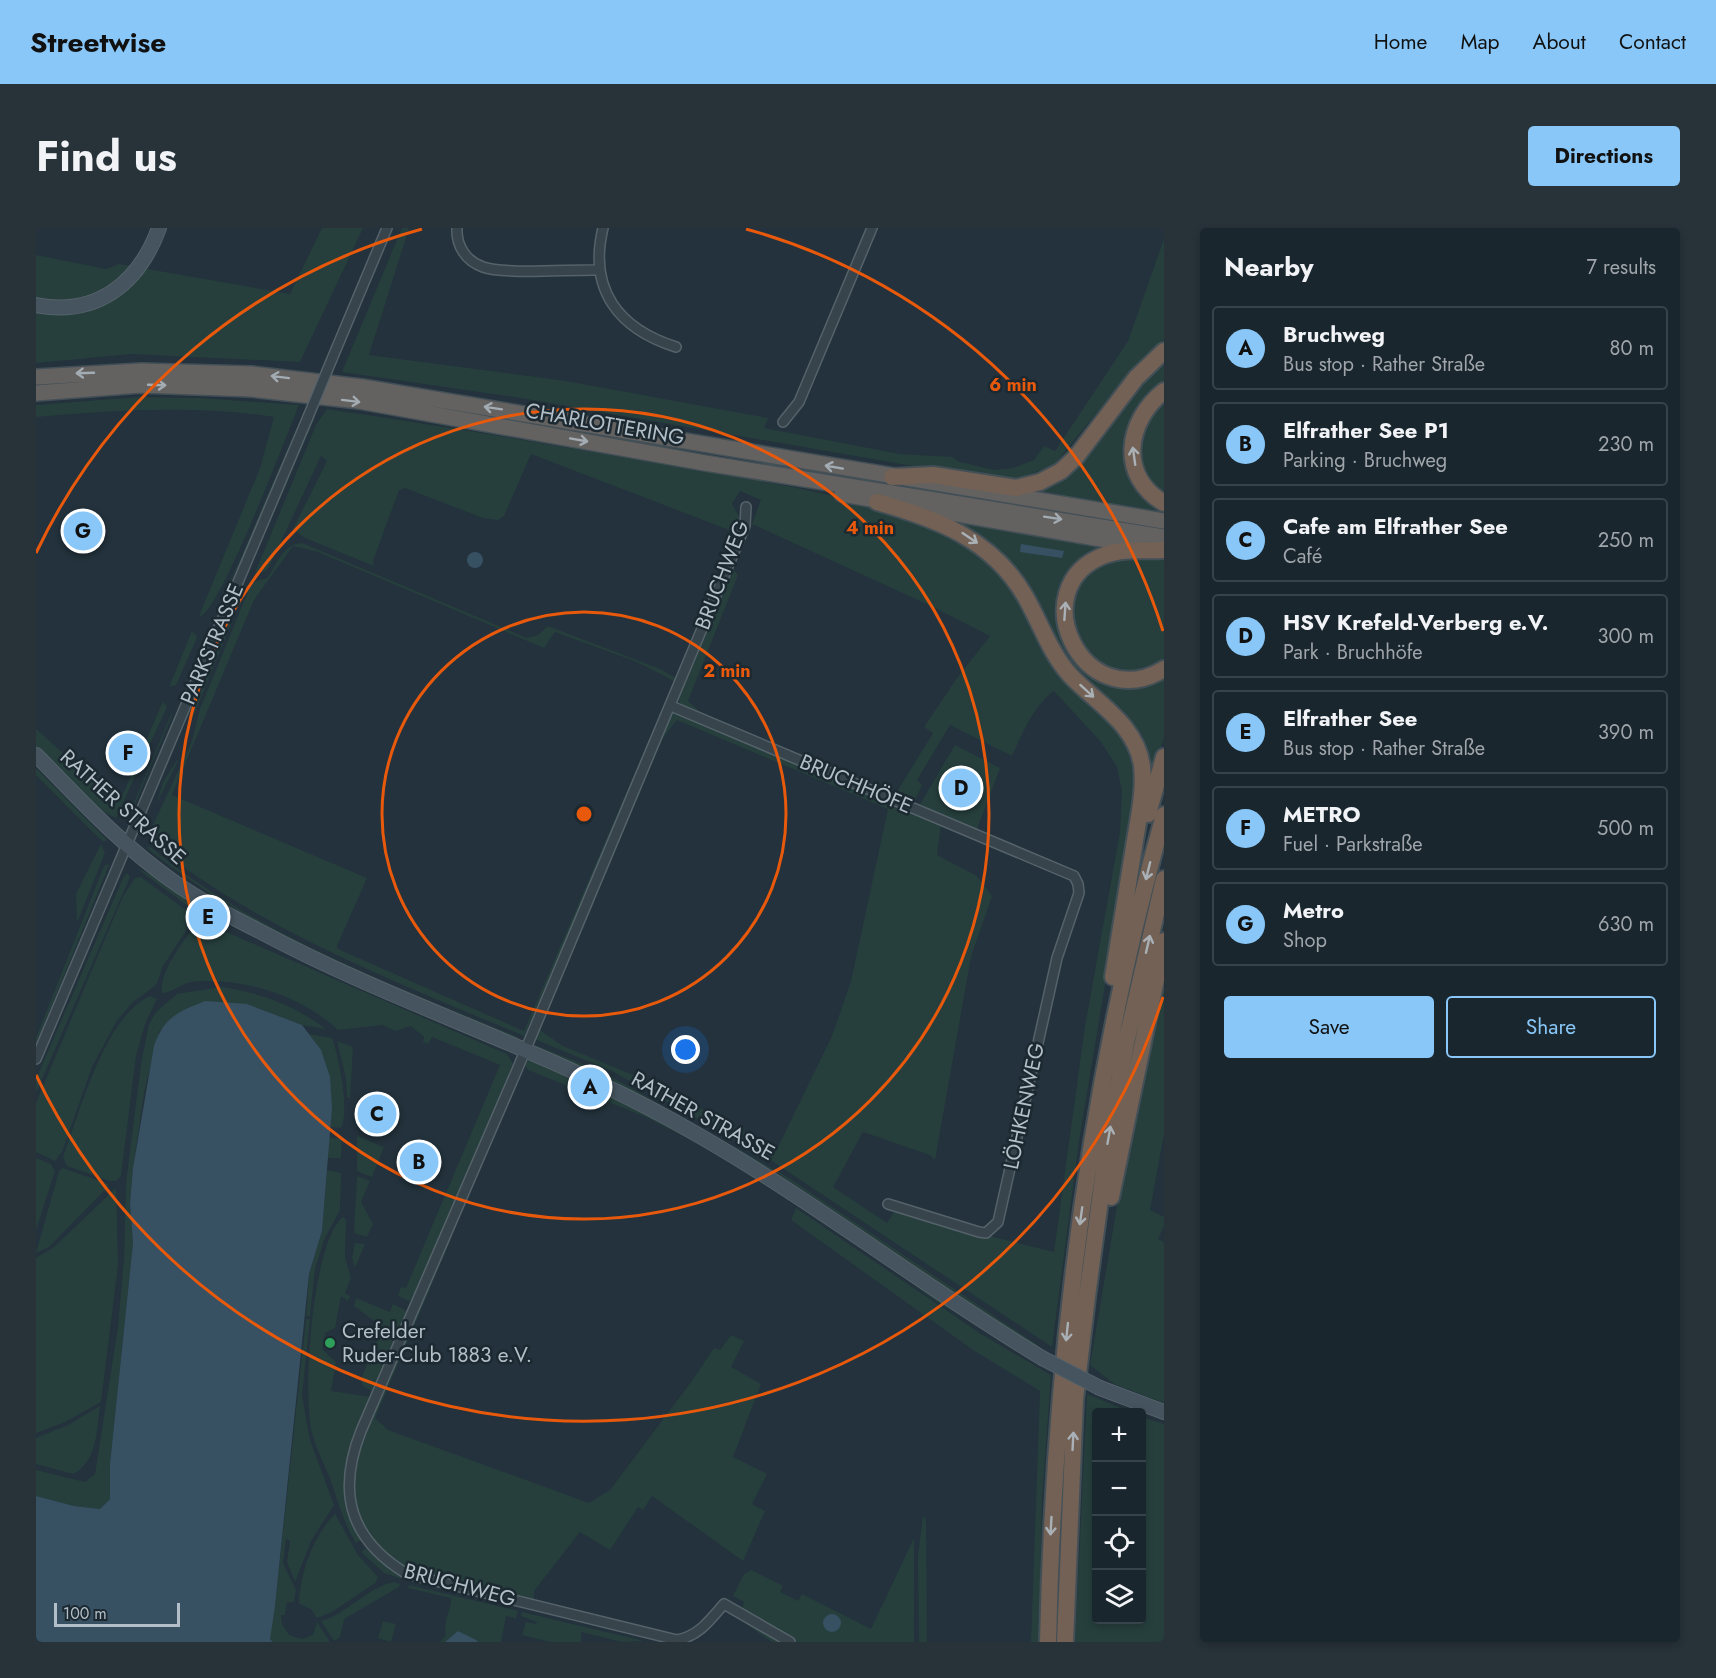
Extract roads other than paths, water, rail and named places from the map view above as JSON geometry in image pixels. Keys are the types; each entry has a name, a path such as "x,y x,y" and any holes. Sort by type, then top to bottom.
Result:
{"highway":[{"path":"892,477 933,475 1016,488 1040,482 1061,471 1076,458 1136,378 1164,351"},
{"path":"1124,396 1164,369"},
{"name":"CHARLOTTERING","path":"36,377 141,371 252,374 362,387 1164,521"},
{"name":"CHARLOTTERING","path":"36,393 141,385 251,389 359,401 705,463 1164,537"},
{"path":"1164,391 1139,417 1132,435 1133,460 1142,482 1164,503"},
{"path":"705,463 877,502 1164,550"},
{"path":"877,502 946,524 968,536 990,554 1024,595 1055,655 1069,674 1113,714 1128,732 1137,749 1143,787 1106,1018 1107,1055"},
{"path":"1164,550 1122,551 1104,555 1089,564 1071,586 1065,606 1065,624 1070,642 1081,658 1095,670 1114,678 1136,679 1154,675 1164,669"},
{"path":"1130,878 1164,757"},
{"path":"1048,1642 1058,1412 1076,1251 1107,1055 1132,936 1164,815"},
{"path":"1065,1642 1075,1411 1087,1297 1110,1130 1126,1043 1164,879"},
{"path":"1087,1297 1096,1277 1164,941"},
{"path":"1141,1056 1164,973"}],"main road":[{"path":"36,305 77,305 111,293 138,270 149,253 159,228"},
{"name":"RATHER STRASSE","path":"36,755 128,845 172,881 294,950 644,1105 740,1158 1042,1358 1100,1388 1164,1412"}],"street":[{"name":"PARKSTRASSE","path":"36,1059 387,228"},
{"path":"457,228 459,246 466,257 485,268 600,270"},
{"path":"603,228 598,245 600,270 615,309 631,326 648,337 676,347"},
{"path":"783,422 799,402 871,228"},
{"name":"BRUCHWEG","path":"746,507 745,526 671,706 353,1451 348,1488 351,1509 360,1530 371,1546 388,1563 409,1574 678,1640 688,1638 704,1627 724,1604 789,1642"},
{"name":"BRUCHHÖFE","path":"671,706 1074,876"},
{"name":"LÖHKENWEG","path":"888,1204 979,1232 986,1233 998,1222 1057,958 1078,893 1074,876"}],"water":[{"path":"1021,544 1064,551 1062,558 1020,552"},
{"path":"475,552 481,554 483,560 481,566 475,568 469,566 467,560 469,554"},
{"path":"205,1001 247,1004 302,1025 321,1050 330,1077 332,1108 322,1231 309,1274 270,1639 273,1642 36,1642 36,1496 74,1506 100,1509 110,1499 110,1464 133,1243 130,1203 133,1168 154,1046 167,1022"},
{"path":"828,1614 836,1614 841,1619 839,1630 828,1632 823,1627 823,1619"},
{"path":"458,1631 476,1640 478,1642 445,1642"}],"place":[{"name":"Metro","path":"83,531"},
{"name":"METRO","path":"128,753"},
{"name":"HSV Krefeld-Verberg e.V.","path":"961,788"},
{"name":"Elfrather See","path":"208,917"},
{"name":"Bruchweg","path":"590,1087"},
{"name":"Cafe am Elfrather See","path":"377,1114"},
{"name":"Elfrather See P1","path":"419,1162"},
{"name":"Crefelder Ruder-Club 1883 e.V.","path":"330,1343"}]}
